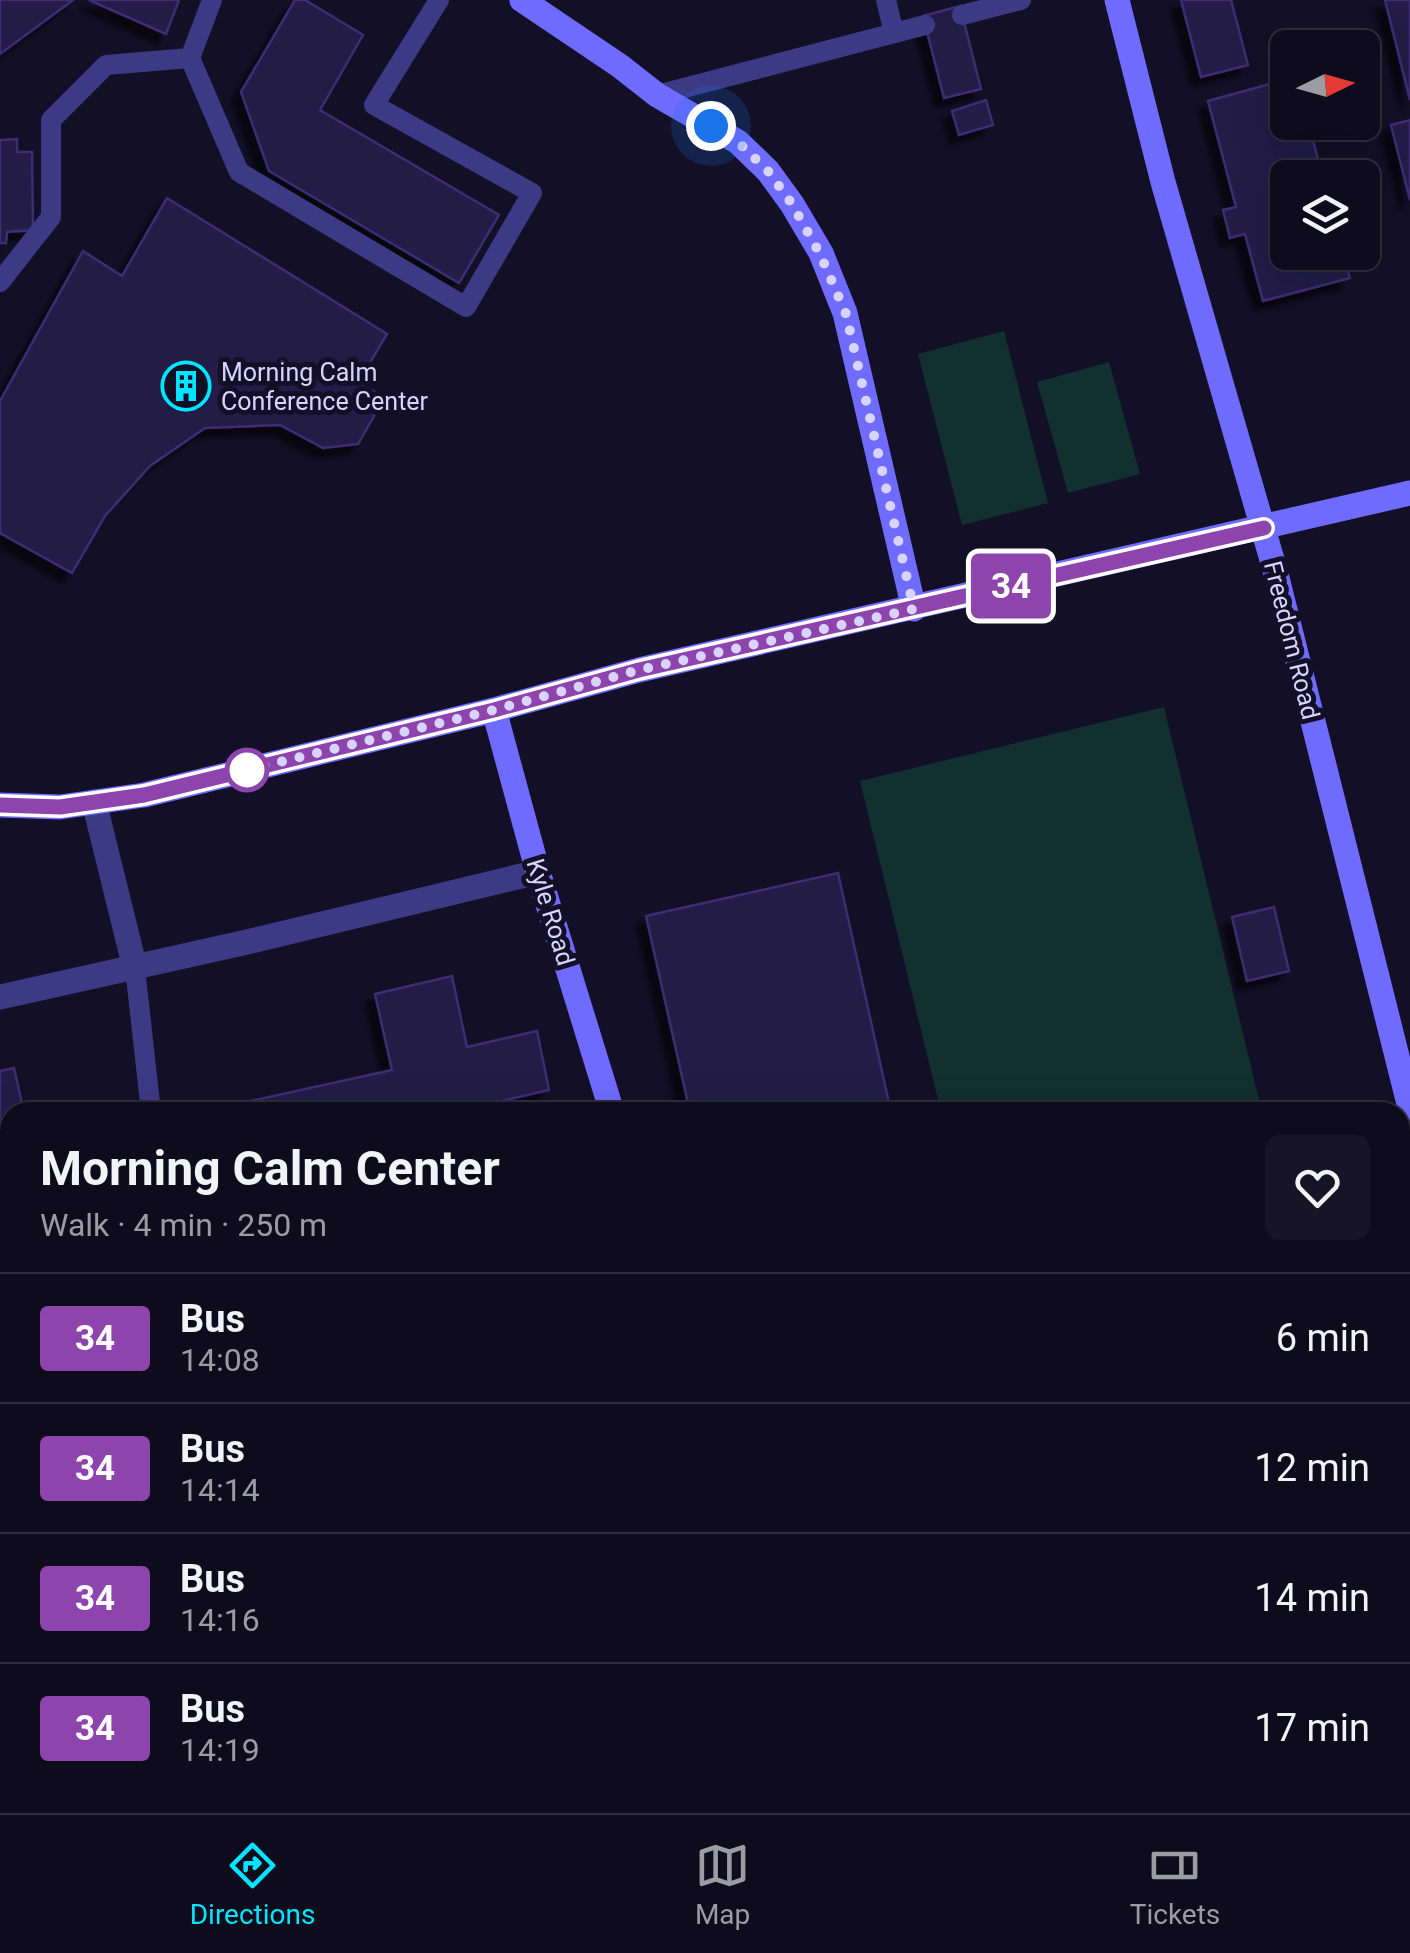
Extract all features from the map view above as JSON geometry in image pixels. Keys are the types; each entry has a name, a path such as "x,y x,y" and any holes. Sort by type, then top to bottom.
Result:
{"street":[{"path":"522,0 657,95 738,142 768,171 792,204 820,254 846,314 914,609"},
{"name":"Freedom Road","path":"1116,0 1264,528 1408,1102"},
{"path":"0,805 60,807 144,795 494,710 639,670 1410,493"},
{"name":"Kyle Road","path":"494,710 538,872 609,1102"},
{"path":"94,802 135,968"},
{"path":"0,997 538,872"}],"lane":[{"path":"212,0 190,58 239,172 466,307 532,193 374,105 438,0"},
{"path":"886,0 894,33"},
{"path":"962,16 1021,0"},
{"path":"657,95 926,25"},
{"path":"0,282 51,217 51,120 106,66 190,58"},
{"path":"135,968 150,1102"}],"green space":[{"path":"1004,331 1048,503 962,525 918,354"},
{"path":"1109,362 1140,474 1068,493 1037,382"},
{"path":"1164,707 1260,1102 939,1102 860,781"}],"building":[{"path":"0,0 73,0 0,54"},
{"path":"89,0 179,0 166,34"},
{"path":"295,0 305,0 363,35 320,110 499,215 459,283 269,171 241,92"},
{"path":"1181,0 1231,0 1248,65 1201,77"},
{"path":"1385,0 1410,0 1410,100"},
{"path":"960,6 981,89 944,98 923,16"},
{"path":"1270,84 1270,140 1313,140 1318,160 1270,160 1270,270 1348,270 1350,278 1263,301 1245,234 1230,238 1223,210 1236,207 1208,101"},
{"path":"986,100 993,125 959,135 952,111"},
{"path":"1410,120 1410,200 1391,125"},
{"path":"17,139 17,152 32,152 33,230 7,232 6,243 0,243 0,140"},
{"name":"Morning Calm Conference Center","path":"167,198 387,334 358,383 385,397 358,444 323,448 280,425 205,428 150,466 105,516 72,573 0,533 0,401 83,251 122,276"},
{"path":"838,873 889,1102 688,1102 646,916"},
{"path":"1274,907 1289,971 1247,981 1232,917"},
{"path":"452,976 467,1047 537,1031 549,1090 497,1102 246,1102 392,1070 375,994"},
{"path":"14,1068 22,1102 0,1102 0,1071"}],"bus line":[{"name":"34","path":"0,805 60,807 144,795 494,710 639,670 1264,528"}],"place":[{"name":"Morning Calm Conference Center","path":"186,386"}],"route":[{"path":"247,770 639,670 914,609 846,314 820,254 792,204 768,171 738,142 711,126"}]}
